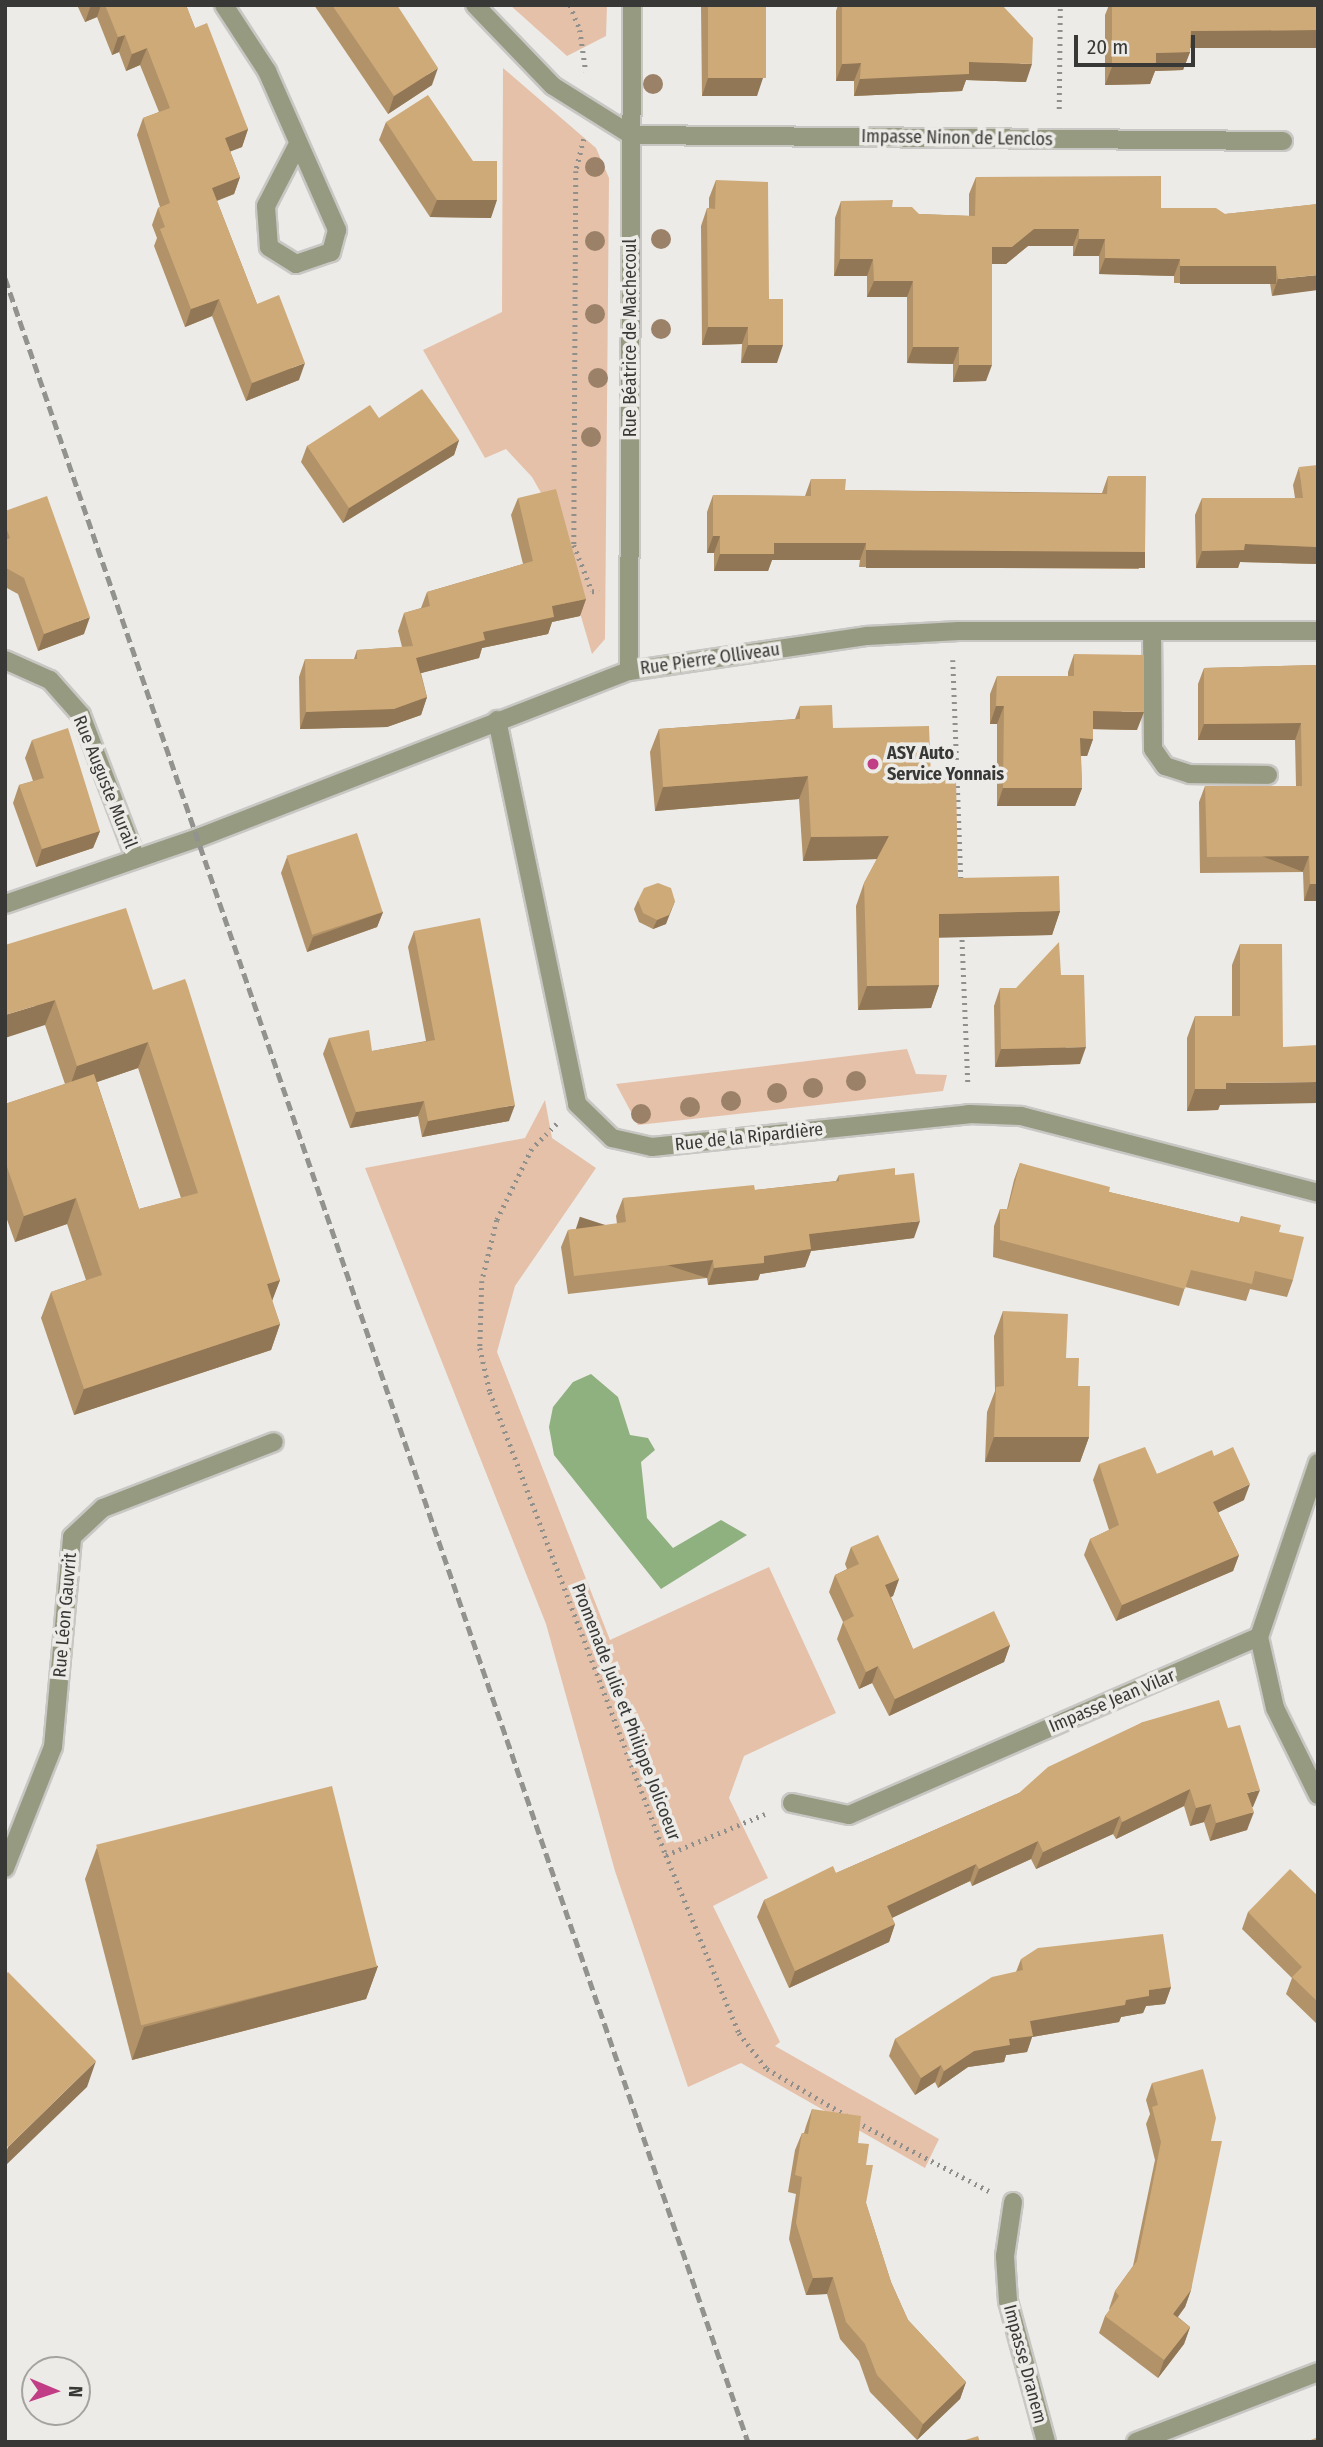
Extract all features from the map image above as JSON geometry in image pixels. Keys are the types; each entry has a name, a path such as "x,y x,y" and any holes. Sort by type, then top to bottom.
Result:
{"street":[{"path":"224,5 267,71 297,146 337,230 331,252 296,264 270,247 266,206 297,146"},
{"path":"475,5 553,86 592,108 631,135"},
{"name":"Rue Béatrice de Machecoul","path":"629,671 632,5"},
{"name":"Impasse Ninon de Lenclos","path":"631,135 1283,141"},
{"name":"Rue Pierre Olliveau","path":"5,905 135,859 629,671 867,636 959,631 1318,631"},
{"path":"1152,631 1153,749 1165,766 1190,774 1268,775"},
{"name":"Rue Auguste Murail","path":"5,660 50,680 80,715 135,859"},
{"path":"497,720 577,1104"},
{"name":"Rue de la Ripardière","path":"577,1104 612,1138 652,1147 969,1114 1021,1116 1318,1193"},
{"name":"Rue Léon Gauvrit","path":"5,1868 53,1747 72,1537 103,1508 274,1442"},
{"path":"1318,1463 1259,1637 1275,1707 1318,1795"},
{"name":"Impasse Jean Vilar","path":"792,1803 849,1815 1259,1637"},
{"name":"Impasse Dranem","path":"1013,2202 1005,2256 1008,2301 1017,2350 1046,2442"},
{"path":"1136,2442 1318,2372"}],"path":[{"path":"570,5 580,30 592,108 576,171 574,545 592,592 629,593"},
{"path":"1059,139 1060,5"},
{"path":"959,631 953,660 961,894"},
{"path":"962,922 969,1114"},
{"name":"Promenade Julie et Philippe Jolicoeur","path":"577,1104 532,1149 497,1220 482,1281 480,1348 490,1392 666,1855 740,2033 766,2069 934,2166 1013,2202"},
{"path":"666,1855 792,1803"}],"shaded area":[{"path":"510,5 607,5 606,36 567,56"},
{"path":"503,68 596,148 609,178 605,639 592,654 549,507 532,477 506,449 485,458 423,350 502,312"},
{"path":"907,1049 916,1074 947,1075 943,1091 638,1125 616,1084"},
{"path":"545,1100 552,1138 596,1168 515,1286 497,1352 610,1640 769,1567 836,1713 744,1756 729,1798 768,1878 713,1906 780,2042 775,2046 939,2139 925,2168 741,2063 688,2087 615,1871 546,1624 365,1168 525,1138"},
{"path":"591,1374 618,1397 630,1435 648,1438 655,1450 641,1462 647,1518 673,1548 721,1520 747,1535 661,1589 554,1455 549,1427 553,1407 573,1382"}],"building":[{"path":"105,5 186,5 195,28 207,23 248,129 225,138 240,177 212,188 257,304 279,295 305,363 252,383 219,299 191,309 160,229 165,227 158,208 170,203 143,118 170,108 147,48 132,54 125,35 118,37"},
{"path":"332,5 397,5 438,68 394,96"},
{"path":"708,5 766,5 766,78 708,78"},
{"path":"842,5 1002,5 1033,38 1032,64 969,62 969,74 860,79 861,63 842,64"},
{"path":"1112,5 1318,5 1318,30 1191,31 1190,52 1156,53 1156,67 1112,67"},
{"path":"428,95 473,161 497,161 497,200 437,200 386,122"},
{"path":"1161,176 1161,208 1216,208 1225,214 1318,204 1318,275 1278,279 1276,266 1180,266 1180,259 1105,258 1105,239 1079,239 1079,229 1034,229 1012,247 992,247 992,365 959,365 959,347 913,347 913,281 874,281 873,259 840,259 841,201 893,200 892,207 912,207 919,214 975,216 976,177"},
{"path":"716,180 768,182 769,299 783,299 783,345 748,345 748,327 708,327 707,208 715,209"},
{"path":"422,389 459,440 349,508 307,446 370,405 379,418"},
{"path":"1318,465 1318,547 1245,544 1244,550 1202,551 1202,498 1303,498 1299,467"},
{"path":"1108,476 1146,476 1145,552 866,550 866,543 774,543 774,554 720,554 720,536 713,536 713,495 811,496 811,479 846,479 845,490 1107,494"},
{"path":"556,489 586,599 552,606 554,617 483,632 485,640 416,658 427,697 394,709 306,712 305,659 357,659 357,650 413,646 404,613 430,606 427,592 533,561 518,498"},
{"path":"47,496 90,617 44,634 24,578 5,565 5,540 10,538 5,525 5,511"},
{"path":"1074,654 1144,655 1144,712 1093,711 1093,739 1080,738 1082,788 1003,788 1004,706 996,706 997,676 1074,676"},
{"path":"1318,665 1318,884 1310,884 1309,856 1207,857 1205,786 1302,786 1301,723 1204,724 1204,668"},
{"path":"832,705 833,728 929,726 931,778 956,778 958,878 1059,876 1060,911 939,914 939,985 867,986 864,883 889,836 811,837 808,776 663,787 659,729 800,719 800,706"},
{"path":"68,728 100,831 42,849 19,785 44,778 32,740"},
{"path":"357,833 383,912 312,935 287,856"},
{"path":"658,883 671,888 675,901 669,915 657,920 643,913 638,900 644,888"},
{"path":"126,908 153,990 185,979 187,984 280,1280 267,1284 280,1324 84,1389 51,1292 102,1275 76,1198 24,1216 5,1161 5,1104 94,1074 139,1209 198,1193 148,1042 77,1066 55,1000 5,1015 5,945"},
{"path":"480,918 515,1105 428,1121 424,1101 356,1112 329,1038 369,1030 372,1051 435,1040 414,931"},
{"path":"1059,942 1061,975 1084,975 1086,1047 1001,1049 1000,988 1016,988"},
{"path":"1240,944 1282,944 1283,1047 1318,1045 1318,1082 1226,1083 1226,1089 1195,1089 1195,1016 1240,1016"},
{"path":"1020,1163 1110,1187 1109,1192 1240,1223 1241,1216 1281,1225 1279,1232 1304,1237 1293,1280 1255,1271 1252,1284 1191,1270 1185,1289 1000,1240 1000,1209 1008,1209"},
{"path":"895,1168 895,1175 914,1173 920,1221 809,1234 811,1249 764,1256 764,1263 714,1268 713,1260 574,1276 568,1230 626,1222 623,1198 754,1185 755,1190 839,1181 839,1175"},
{"path":"1003,1311 1068,1314 1066,1358 1079,1358 1078,1386 1090,1386 1089,1437 994,1437 996,1387 1004,1386"},
{"path":"1145,1447 1157,1474 1212,1450 1214,1456 1233,1447 1250,1484 1213,1502 1239,1555 1122,1605 1090,1539 1119,1525 1099,1464"},
{"path":"878,1535 899,1579 885,1585 913,1649 994,1611 1010,1645 895,1699 878,1666 866,1672 843,1622 854,1616 835,1575 859,1564 851,1547"},
{"path":"1219,1700 1228,1728 1240,1725 1260,1790 1247,1793 1254,1812 1216,1823 1211,1804 1196,1808 1190,1789 1122,1822 1120,1816 1043,1852 1038,1841 979,1869 976,1864 887,1906 895,1924 795,1971 764,1900 833,1866 836,1873 1019,1793 1048,1767 1143,1722"},
{"path":"332,1786 377,1966 141,2025 96,1845"},
{"path":"1290,1869 1318,1896 1318,2002 1292,1977 1302,1967 1248,1912"},
{"path":"1163,1934 1171,1987 1149,1990 1149,1996 1126,2000 1125,2005 1030,2021 1033,2036 1009,2039 1010,2045 974,2051 944,2071 941,2065 921,2078 895,2039 992,1977 1023,1970 1021,1959 1038,1948"},
{"path":"8,1972 96,2061 8,2147 5,2144 5,1975"},
{"path":"1203,2069 1216,2118 1211,2141 1222,2141 1191,2290 1173,2314 1190,2327 1164,2360 1105,2316 1119,2296 1115,2291 1137,2261 1144,2227 1161,2142 1152,2107 1158,2105 1152,2083"},
{"path":"812,2109 861,2116 858,2143 869,2144 866,2165 873,2165 866,2203 891,2282 908,2320 966,2382 923,2424 877,2375 865,2344 846,2322 833,2277 813,2278 796,2223 802,2177 795,2175 802,2133 808,2134"},
{"path":"978,2436 980,2442 959,2442"}],"railway":[{"path":"5,278 748,2442"}],"place":[{"name":"ASY Auto Service Yonnais","path":"873,764"}]}
